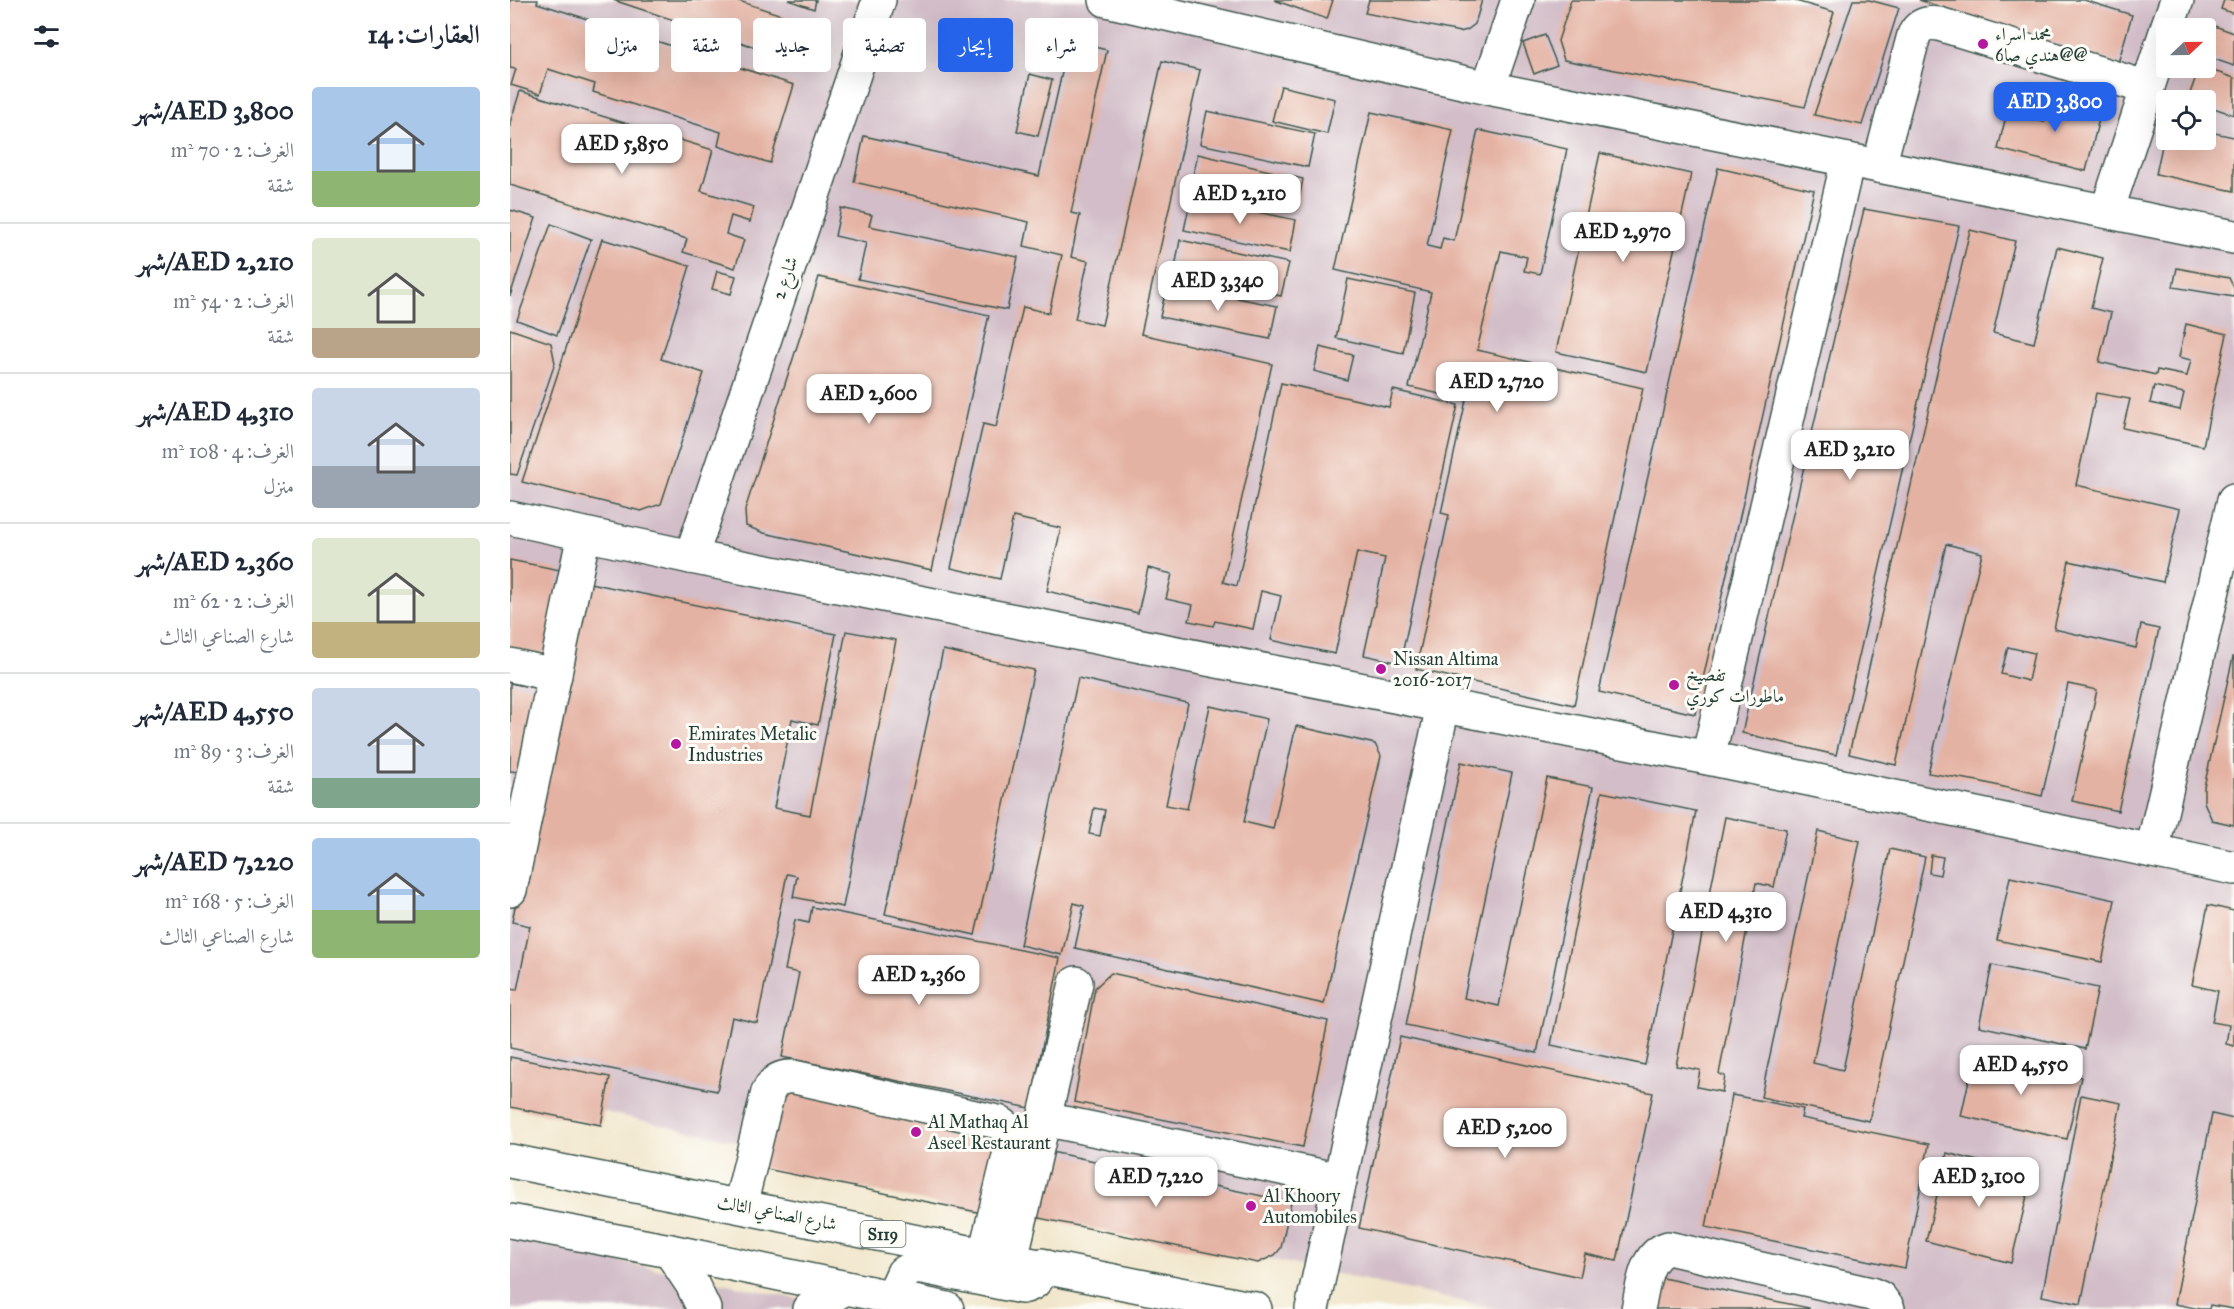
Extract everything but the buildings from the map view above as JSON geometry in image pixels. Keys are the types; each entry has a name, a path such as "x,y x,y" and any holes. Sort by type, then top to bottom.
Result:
{"street":[{"name":"شارع 2","path":"691,556 879,0"},
{"path":"1106,0 1488,88 2234,237"},
{"path":"1488,88 1518,0"},
{"path":"2171,18 2176,0"},
{"path":"1708,758 1863,163 1916,30 1926,23 1939,24 2148,88"},
{"path":"2107,211 2156,64"},
{"path":"2152,851 2234,500"},
{"path":"510,518 1708,758 2234,868"},
{"path":"510,890 520,788 555,675 584,534"},
{"path":"510,665 555,675"},
{"path":"1312,1309 1443,706"},
{"path":"1013,1259 1076,983"},
{"path":"740,1206 768,1092 778,1079 786,1076 794,1077 1004,1125 1009,1130 1012,1144 1013,1259"},
{"path":"1044,1119 1340,1180"},
{"name":"شارع الصناعي الثالث","path":"510,1161 1013,1259 1255,1309"},
{"path":"510,1221 670,1251 947,1309"},
{"path":"1638,1309 1650,1262 1654,1255 1668,1248 1871,1294 1880,1298 1888,1309"},
{"path":"670,1251 692,1284 704,1309"},
{"path":"892,1297 903,1274 918,1266 1023,1287 1035,1282 1040,1276 1013,1259"},
{"path":"810,1309 845,1288"}],"shaded area":[{"path":"510,0 2234,0 2234,1309 1496,1309 510,1091"},
{"path":"510,1238 845,1309 510,1309"}],"place":[{"name":"محمد اسراء هندي صا6@@","path":"1983,44"},
{"name":"Nissan Altima 2016-2017","path":"1381,669"},
{"name":"تفصيخ ماطورات كوري","path":"1674,685"},
{"name":"Emirates Metalic Industries","path":"676,744"},
{"name":"Al Mathaq Al Aseel Restaurant","path":"916,1132"},
{"name":"Al Khoory Automobiles","path":"1251,1206"}]}
